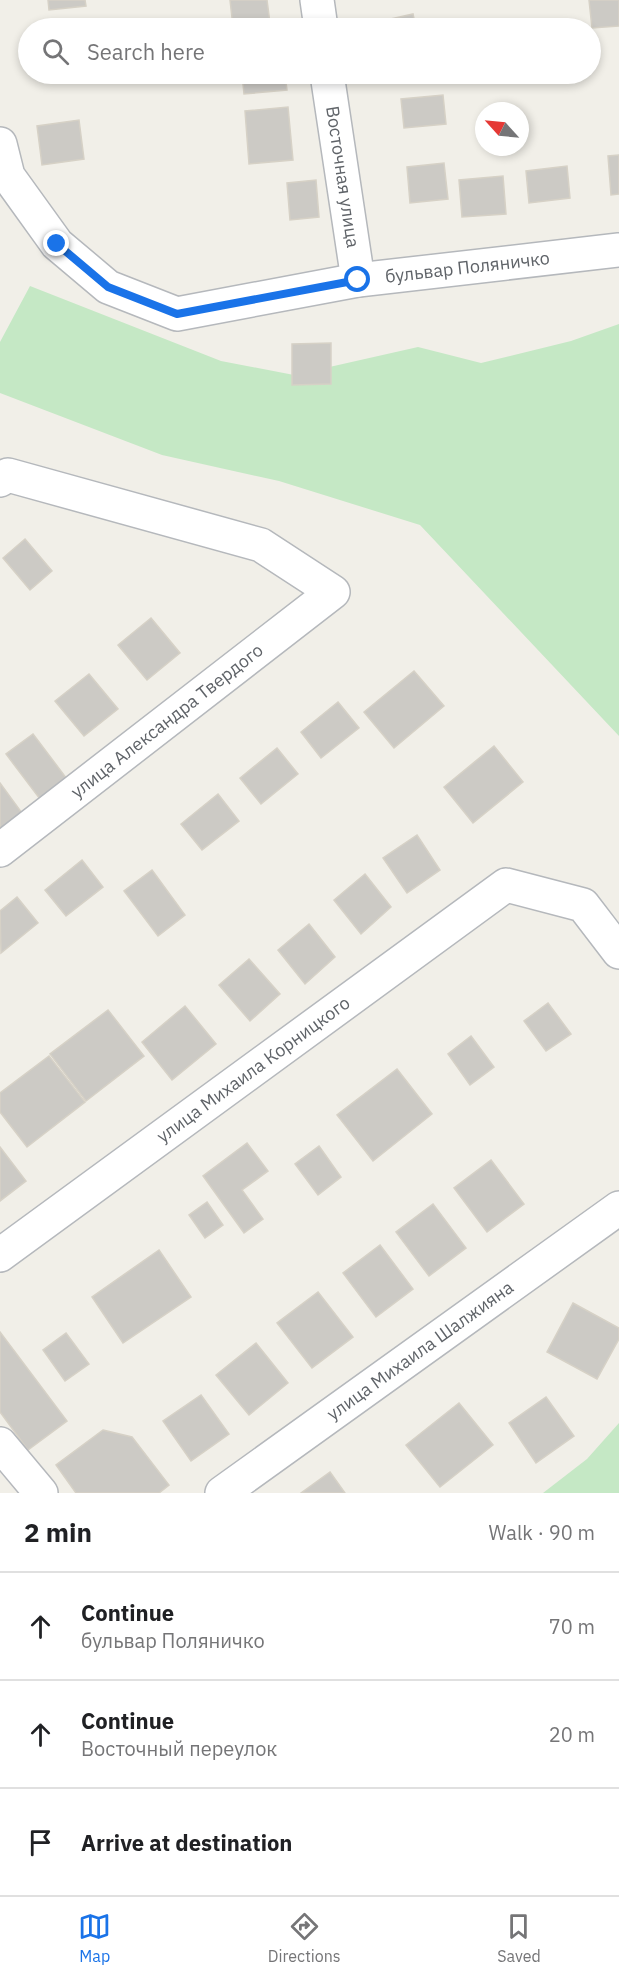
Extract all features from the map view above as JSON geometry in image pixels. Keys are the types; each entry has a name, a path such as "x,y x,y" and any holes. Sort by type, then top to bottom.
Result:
{"street":[{"path":"316,0 319,18"},
{"name":"Восточная улица","path":"329,84 358,280"},
{"name":"бульвар Поляничко","path":"0,144 8,176 57,244 108,287 177,314 358,280 619,250"},
{"name":"улица Александра Твердого","path":"0,850 333,592 261,545 4,477"},
{"name":"улица Михаила Корницкого","path":"0,1255 506,885 584,905 619,952"},
{"name":"улица Михаила Шалжияна","path":"222,1493 619,1208"},
{"path":"0,1444 41,1493"}],"green space":[{"path":"30,286 221,361 294,375 418,347 481,363 571,341 619,324 619,736 420,525 279,481 162,455 0,393 0,342"},
{"path":"619,1423 619,1493 543,1493 587,1459"}],"building":[{"path":"48,0 85,0 86,6 49,10"},
{"path":"230,0 267,0 269,18 232,18"},
{"path":"589,0 619,0 619,26 601,27 601,18 591,18"},
{"path":"413,14 414,18 395,18"},
{"path":"243,84 286,84 287,90 244,94"},
{"path":"443,95 446,124 404,128 401,99"},
{"path":"288,107 293,160 249,164 245,111"},
{"path":"79,120 84,159 42,165 37,126"},
{"path":"619,155 619,194 611,195 608,156"},
{"path":"444,163 448,199 410,203 407,167"},
{"path":"567,166 570,198 529,203 526,171"},
{"path":"503,176 506,214 462,217 459,180"},
{"path":"316,180 319,217 290,220 287,183"},
{"path":"331,343 331,384 292,385 292,344"},
{"path":"25,539 52,571 30,590 3,558"},
{"path":"151,618 180,653 147,680 118,645"},
{"path":"414,671 444,706 394,748 364,712"},
{"path":"89,674 118,709 84,736 55,701"},
{"path":"338,702 359,728 321,758 301,732"},
{"path":"33,734 67,779 40,799 6,754"},
{"path":"494,746 523,782 473,823 444,787"},
{"path":"277,748 298,774 261,804 240,778"},
{"path":"0,783 22,813 0,829"},
{"path":"218,794 239,821 202,850 181,824"},
{"path":"417,835 440,870 407,893 383,858"},
{"path":"82,860 103,887 66,916 45,890"},
{"path":"152,870 185,915 158,936 124,891"},
{"path":"365,874 391,907 361,934 334,900"},
{"path":"17,897 38,923 1,953 0,911"},
{"path":"309,924 335,957 305,984 278,950"},
{"path":"249,959 280,994 250,1021 219,985"},
{"path":"548,1003 571,1034 546,1051 524,1021"},
{"path":"185,1006 216,1044 172,1080 142,1042"},
{"path":"108,1010 144,1056 86,1101 50,1054"},
{"path":"471,1036 494,1067 470,1085 448,1054"},
{"path":"49,1056 85,1102 27,1147 0,1112 0,1093"},
{"path":"397,1069 432,1114 373,1161 337,1115"},
{"path":"247,1143 268,1171 242,1190 263,1219 244,1233 203,1176"},
{"path":"319,1146 341,1177 318,1195 295,1164"},
{"path":"0,1147 26,1181 0,1201"},
{"path":"491,1160 524,1204 487,1232 454,1188"},
{"path":"207,1202 223,1225 205,1238 189,1215"},
{"path":"433,1204 466,1248 429,1276 396,1232"},
{"path":"380,1245 413,1289 376,1317 343,1273"},
{"path":"159,1250 191,1297 123,1343 92,1297"},
{"path":"318,1292 353,1337 312,1368 277,1323"},
{"path":"573,1303 619,1328 619,1339 597,1379 547,1352"},
{"path":"0,1332 67,1421 28,1450 0,1412"},
{"path":"66,1333 89,1364 65,1381 43,1350"},
{"path":"256,1343 288,1383 249,1415 216,1375"},
{"path":"201,1395 229,1434 191,1461 163,1421"},
{"path":"546,1397 574,1436 536,1463 509,1423"},
{"path":"459,1403 493,1445 440,1487 406,1445"},
{"path":"103,1430 132,1437 169,1485 159,1493 76,1493 56,1465"},
{"path":"330,1472 345,1493 301,1493"}],"route":[{"path":"57,244 108,287 177,314 358,280"}]}
